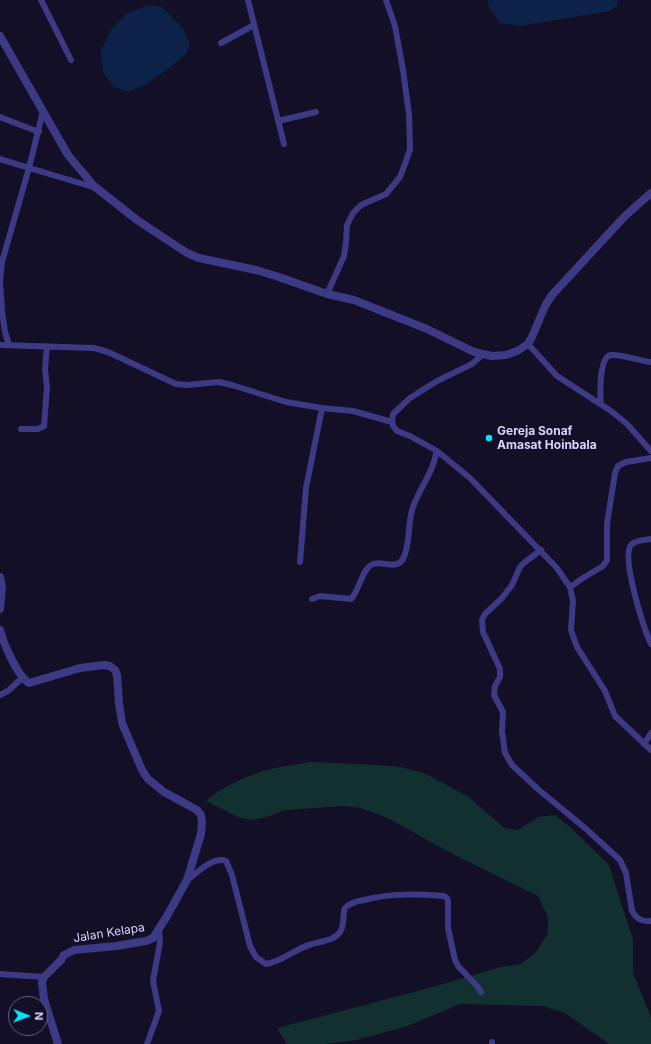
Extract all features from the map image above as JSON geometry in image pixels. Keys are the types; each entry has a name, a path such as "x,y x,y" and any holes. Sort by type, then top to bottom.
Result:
{"street":[{"path":"41,0 71,60"},
{"path":"248,0 284,144"},
{"path":"328,294 344,256 347,225 353,213 361,205 386,194 400,177 410,149 409,114 403,70 395,26 386,0"},
{"path":"221,43 254,25"},
{"path":"0,36 68,155 96,188 137,220 186,253 199,258 256,270 328,294 354,300 427,329 482,355 506,355 517,351 528,344 545,306 552,295 625,216 651,193"},
{"path":"9,345 5,332 2,311 1,269 30,168 44,111"},
{"path":"278,120 316,112"},
{"path":"0,117 38,132"},
{"path":"0,159 96,188"},
{"path":"528,344 557,376 601,404 627,424 651,451"},
{"path":"0,345 75,346 101,349 176,384 187,385 219,382 286,402 353,411 392,422"},
{"path":"21,429 38,429 44,426 47,387 45,369 47,346"},
{"path":"482,355 472,364 437,381 410,398 394,414 392,422 393,426 397,430 437,451 470,478 556,567 570,587 573,601 572,636 577,647 599,680 615,716 651,750"},
{"path":"601,404 601,374 608,356 611,355 651,362"},
{"path":"300,562 306,488 322,408"},
{"path":"312,599 320,596 351,599 370,566 377,564 398,564 402,559 409,534 412,508 423,483 429,474 437,451"},
{"path":"570,587 603,566 607,560 607,524 614,480 618,466 626,462 651,458"},
{"path":"651,539 635,542 631,545 628,552 628,560 632,582 651,644"},
{"path":"541,550 520,567 512,585 502,598 485,614 482,620 483,632 500,668 500,677 495,686 494,695 503,712 502,731 506,754 512,765 620,860 626,873 632,911 634,915 640,921 651,921"},
{"path":"0,577 2,586 0,609"},
{"path":"0,630 6,647 22,678 8,691 0,695"},
{"name":"Jalan Kelapa","path":"22,678 29,683 80,668 110,666 115,670 118,681 122,723 142,770 148,779 164,792 197,810 201,815 202,822 201,834 187,880 159,931 153,938 146,941 116,946 74,950 64,955 44,977"},
{"path":"644,744 651,732"},
{"path":"187,880 212,862 220,860 226,862 232,875 250,946 256,957 266,964 280,959 305,946 328,940 336,936 341,930 344,908 352,903 373,897 392,894 444,896 447,898 448,902 448,928 455,960 458,966 481,992"},
{"path":"147,1044 159,1011 154,981 160,942 159,931"},
{"path":"0,974 44,977 42,982 44,999 58,1044"}],"green space":[{"path":"312,762 401,767 426,774 469,797 504,828 518,830 538,817 555,815 569,826 609,865 633,940 633,973 651,1017 651,1044 609,1044 565,1013 543,1006 460,1004 405,1027 356,1040 326,1044 287,1044 277,1028 433,987 501,967 521,964 536,952 548,933 548,917 538,896 447,851 388,818 361,808 343,806 286,810 252,820 240,818 206,801 230,785 256,774"}],"water":[{"path":"487,0 618,0 617,6 610,11 520,26 500,23 489,7"},
{"path":"149,5 162,7 183,29 190,45 185,55 168,69 145,85 128,92 114,87 104,74 100,53 112,28 127,13"}],"place":[{"name":"Gereja Sonaf Amasat Hoinbala","path":"489,438"}]}
